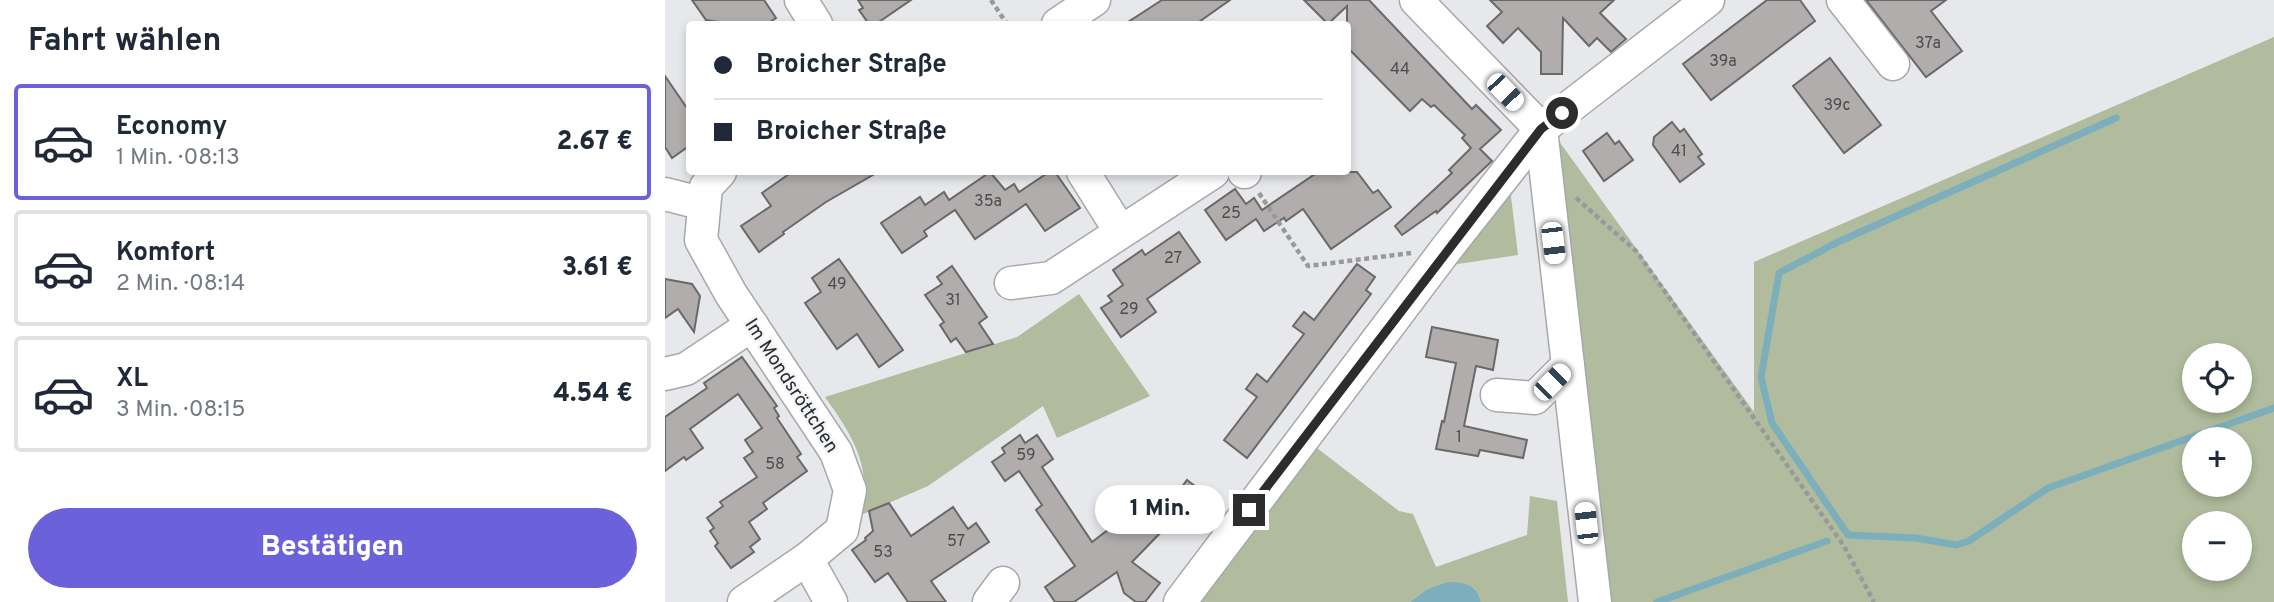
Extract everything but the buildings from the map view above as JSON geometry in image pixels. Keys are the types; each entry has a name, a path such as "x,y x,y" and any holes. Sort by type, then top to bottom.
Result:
{"street":[{"path":"801,0 814,21"},
{"path":"1062,21 1094,0"},
{"path":"1416,0 1541,129 1595,602"},
{"path":"1180,602 1447,248 1541,129 1708,0"},
{"path":"1843,0 1893,64"},
{"name":"Im Mondsröttchen","path":"717,175 706,187 701,240 731,294 836,452 850,490 842,530 807,559 744,602"},
{"path":"1085,175 1120,232"},
{"path":"1011,284 1051,278 1208,175"},
{"path":"665,194 704,204"},
{"path":"665,374 686,369 752,325"},
{"path":"1497,395 1535,398 1568,365"},
{"path":"807,559 831,602"}],"path":[{"path":"991,0 1005,21"},
{"path":"1246,175 1308,266 1447,248"},
{"path":"1575,197 1637,251 1844,546 1874,602"}],"green space":[{"path":"2274,37 2274,602 1591,602 1556,137 1754,412 1754,262"},
{"path":"1510,188 1518,255 1451,265"},
{"path":"1079,294 1150,396 1057,438 1043,406 928,486 861,515 864,482 858,452 825,397 1017,337"},
{"path":"1313,445 1399,511 1413,514 1436,567 1527,535 1530,496 1557,501 1568,602 1481,602 1480,598 1447,582 1427,589 1410,602 1193,602"}],"water":[{"path":"1447,582 1469,585 1476,591 1481,602 1410,602 1427,589"}],"waterway":[{"path":"2116,118 1838,242 1779,273 1761,377 1772,423 1848,535 1916,538 1956,545 1969,541 2048,488 2274,408"},
{"path":"1657,602 1827,541"}],"route":[{"path":"1249,510 1447,248 1541,129 1562,113"}]}
